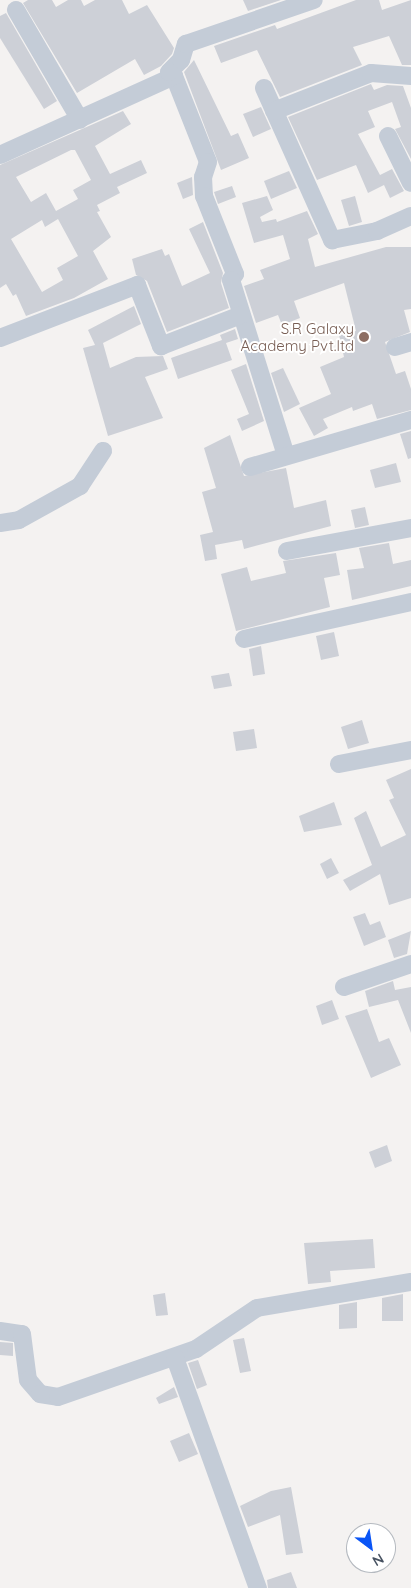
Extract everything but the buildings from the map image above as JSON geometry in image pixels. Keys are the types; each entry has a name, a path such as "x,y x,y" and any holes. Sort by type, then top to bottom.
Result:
{"street":[{"path":"286,456 231,280 236,274 204,196 203,177 208,162 174,76 169,72 180,60 186,44 314,0"},
{"path":"16,10 80,120"},
{"path":"274,111 371,73 411,76"},
{"path":"0,155 174,76"},
{"path":"264,88 332,240 377,231 411,216"},
{"path":"388,136 411,183"},
{"path":"0,338 137,284 161,346 241,315"},
{"path":"250,467 411,420"},
{"path":"0,523 18,520 80,486 103,451"},
{"path":"287,552 411,528"},
{"path":"244,639 411,602"},
{"path":"338,764 411,750"},
{"path":"344,987 411,964"},
{"path":"0,1332 22,1334 28,1380 40,1394 58,1397 175,1358 196,1349 257,1308 411,1282"},
{"path":"175,1358 258,1588"}],"place":[{"name":"S.R Galaxy Academy Pvt.ltd","path":"364,337"}]}
